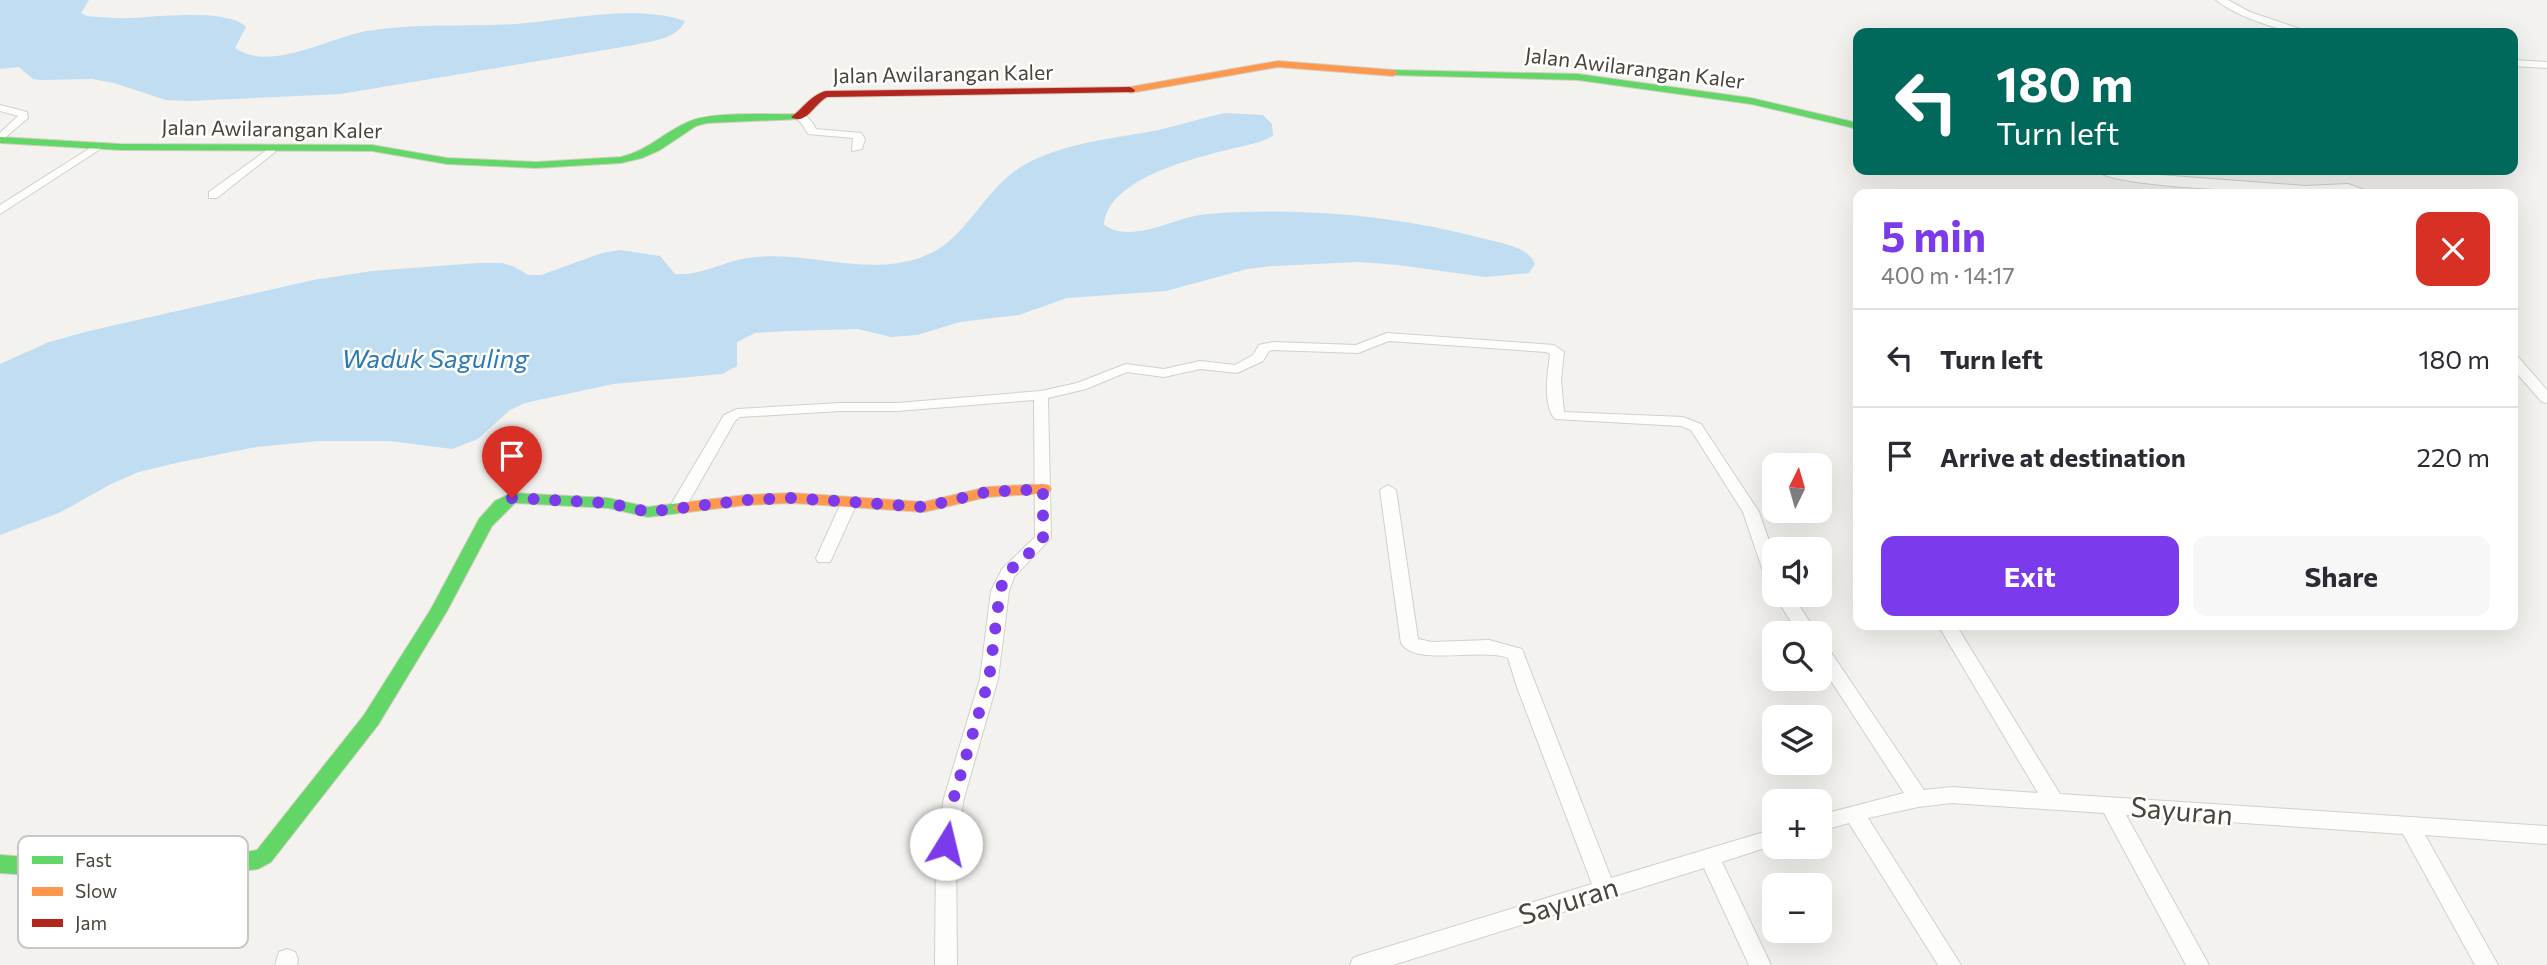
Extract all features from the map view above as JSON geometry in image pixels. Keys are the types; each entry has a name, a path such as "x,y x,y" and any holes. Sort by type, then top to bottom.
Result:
{"street":[{"path":"2221,0 2247,14 2291,28"},
{"name":"Jalan Awilarangan Kaler","path":"0,140 98,146 271,150 372,148 494,165 585,163 638,156 656,148 692,124 706,120 800,117 819,96 826,94 1142,90 1212,74 1278,64 1363,72 1578,77 1751,101 1853,125"},
{"path":"2518,64 2547,65"},
{"name":"Jalan Awilarangan Kaler","path":"0,108 23,114 23,118 0,140"},
{"path":"800,117 807,122 812,132 857,135 859,139 856,149"},
{"path":"0,211 98,146"},
{"path":"213,195 271,150"},
{"path":"2123,175 2142,179 2290,189"},
{"path":"2326,189 2352,189"},
{"path":"677,508 729,418 737,413 840,407 897,407 1041,395 1081,386 1126,368 1164,373 1200,365 1237,369 1258,358 1265,348 1273,346 1358,349 1387,337 1549,348 1557,352 1554,380 1557,413 1560,416 1683,422 1696,427 1751,512 1762,543"},
{"path":"2518,366 2547,399"},
{"path":"946,965 946,844 954,797 989,679 1004,578 1013,564 1043,538 1041,395"},
{"path":"248,861 258,860 275,846 292,820 371,720 438,611 485,523 507,500 519,497 608,503 637,511 792,498 924,507 987,492 1043,489"},
{"path":"1388,490 1410,643 1429,648 1475,645 1500,647 1516,654 1526,687 1605,889"},
{"path":"824,558 849,503"},
{"path":"1950,630 2053,800"},
{"path":"1832,668 1918,797"},
{"name":"Sayuran","path":"1832,819 1918,797 1952,795 2547,835"},
{"path":"2109,804 2198,965"},
{"path":"1854,813 1951,965"},
{"path":"2409,826 2487,965"},
{"name":"Sayuran","path":"1361,965 1762,840"},
{"path":"1709,856 1760,965"},
{"path":"0,864 18,865"}],"water":[{"path":"0,0 89,0 81,13 87,16 224,17 246,27 235,48 249,55 265,57 300,51 352,34 386,29 516,24 623,13 666,16 685,21 676,32 648,42 340,94 189,101 166,100 114,83 92,79 41,80 33,79 19,67 0,69"},
{"name":"Waduk Saguling","path":"1225,113 1263,115 1272,124 1273,136 1193,159 1134,184 1119,196 1109,209 1104,225 1128,232 1208,214 1277,212 1347,215 1417,224 1499,242 1527,253 1535,264 1529,273 1485,277 1360,262 1272,266 1247,269 1166,291 1067,298 1019,315 960,322 917,335 891,337 858,329 755,333 737,342 737,366 722,374 613,384 525,403 510,410 478,439 452,449 390,441 319,441 256,447 139,472 61,512 0,535 0,364 49,342 313,280 372,271 502,263 528,275 541,275 602,253 620,250 660,256 675,274 693,273 738,260 769,256 857,264 901,263 937,250 962,229 1006,178 1035,160 1068,147 1158,130"}],"traffic: fast":[{"path":"1393,73 1578,77 1751,101 1853,125"},
{"path":"0,140 120,147 372,148 447,161 536,165 621,160 638,156 656,148 692,124 706,120 796,117"},
{"path":"248,861 264,856 371,720 438,611 485,523 501,505 512,498 608,503 648,512 680,508"},
{"path":"0,864 18,865"}],"traffic: slow":[{"path":"1130,90 1278,64 1393,73"},
{"path":"680,508 792,498 924,507 987,492 1043,489"}],"traffic: jam":[{"path":"796,117 800,117 819,96 826,94 1130,90"}],"route":[{"path":"512,498 608,503 648,512 746,500 792,498 924,507 987,492 1043,489 1043,538 1013,564 1000,591 996,641 989,679 954,797 946,844"}]}
